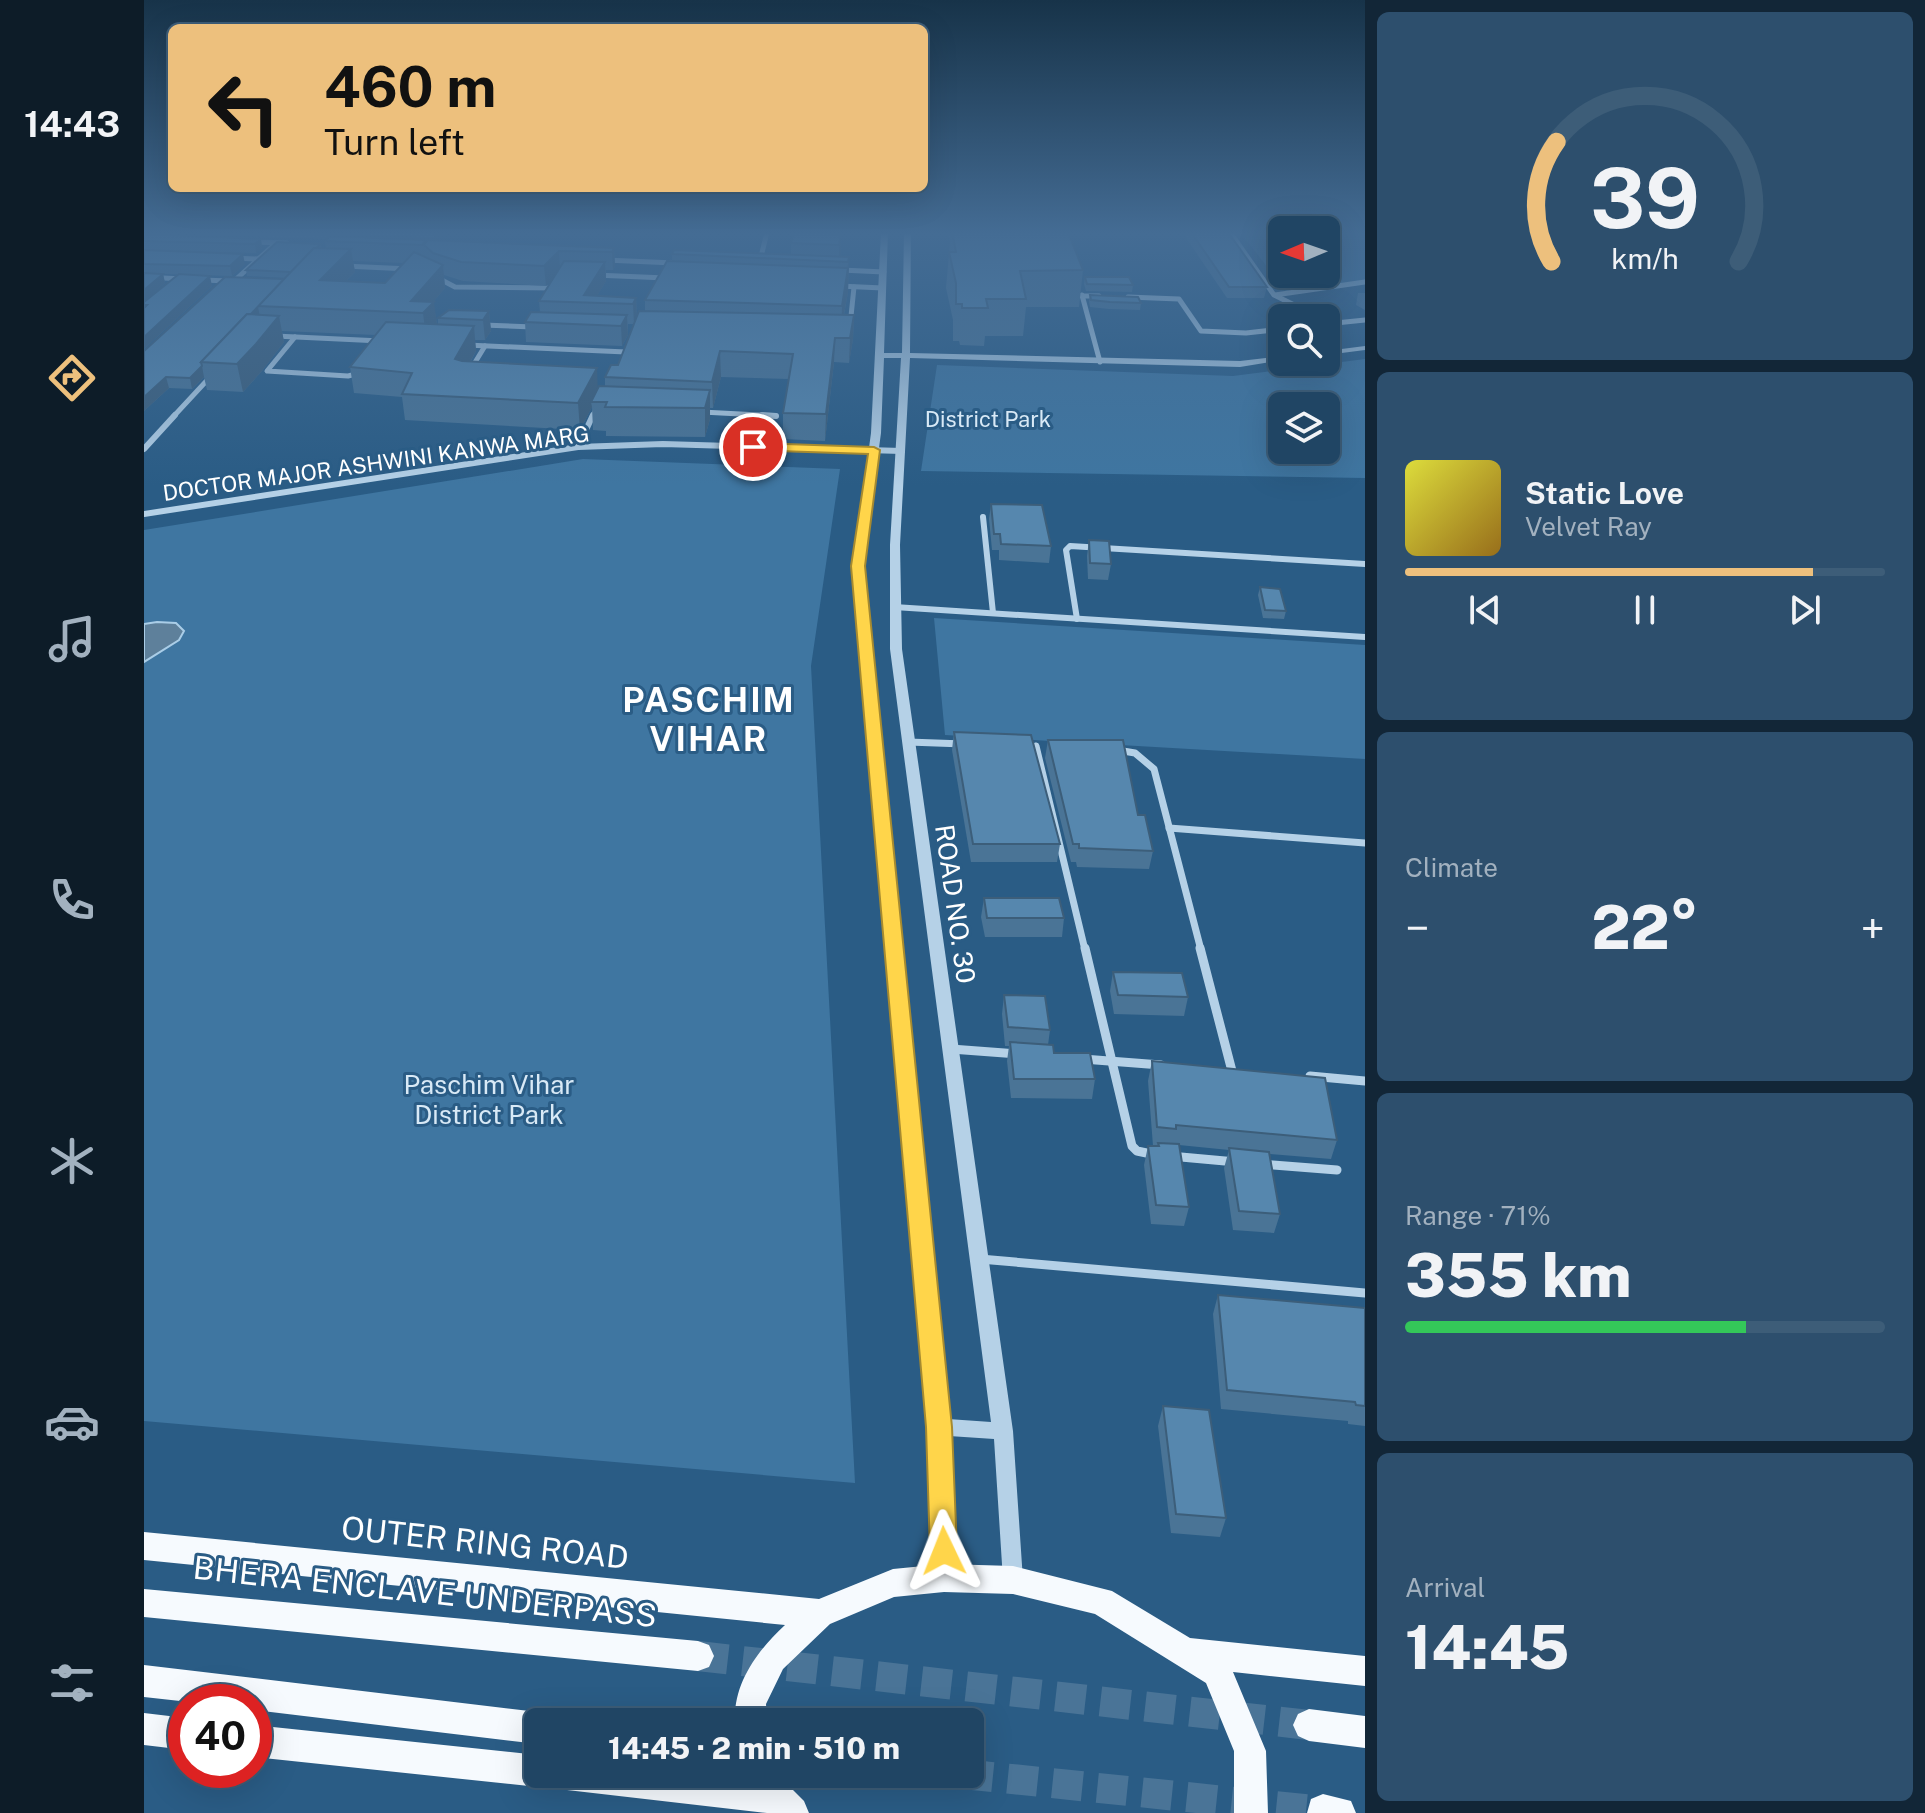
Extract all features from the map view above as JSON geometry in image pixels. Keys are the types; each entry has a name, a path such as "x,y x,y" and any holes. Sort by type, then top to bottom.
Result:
{"main road":[{"name":"OUTER RING ROAD","path":"144,1546 819,1614"},
{"path":"750,1708 750,1702 772,1658 819,1614 893,1583 944,1578 1013,1580 1101,1601 1217,1672 1250,1751 1251,1813"},
{"name":"BHERA ENCLAVE UNDERPASS","path":"144,1603 698,1656"},
{"path":"1188,1652 1365,1671"},
{"path":"144,1681 524,1726"},
{"path":"1309,1725 1365,1732"},
{"path":"144,1729 168,1732"},
{"path":"272,1743 524,1770"},
{"path":"711,1788 773,1794"}],"street":[{"path":"849,334 851,317"},
{"path":"882,317 874,450 858,566 939,1427 944,1578"},
{"name":"ROAD NO. 30","path":"905,317 902,451 892,577 894,607 908,742 1003,1431 1013,1580"},
{"path":"1088,317 1100,362"},
{"path":"1191,317 1201,331 1268,331"},
{"path":"1340,321 1365,320"},
{"path":"482,325 544,327"},
{"path":"270,336 384,341 376,352"},
{"path":"295,337 266,371 352,376 367,363"},
{"path":"620,364 631,341"},
{"path":"456,344 626,352"},
{"path":"464,379 485,346"},
{"path":"1340,351 1365,348"},
{"path":"880,355 1240,364 1268,360"},
{"path":"144,449 218,368"},
{"path":"578,447 602,398"},
{"path":"598,408 612,408"},
{"path":"687,412 776,416"},
{"path":"144,435 156,436"},
{"name":"DOCTOR MAJOR ASHWINI KANWA MARG","path":"144,514 578,447 663,444 902,451"},
{"path":"983,517 993,613"},
{"path":"1077,619 1066,550 1070,546 1365,564"},
{"path":"894,607 1365,637"},
{"path":"908,742 981,744"},
{"path":"1023,745 1052,747"},
{"path":"1036,746 1109,1061 1132,1146 1137,1151 1337,1170"},
{"path":"1113,749 1135,753 1148,761 1169,828 1232,1071"},
{"path":"1169,828 1365,843"},
{"path":"951,1049 1036,1056"},
{"path":"1065,1058 1170,1066"},
{"path":"1217,1069 1247,1072"},
{"path":"1291,1075 1365,1081"},
{"path":"979,1259 1365,1293"},
{"path":"939,1427 1003,1431"}],"green space":[{"name":"District Park","path":"1365,359 1365,478 921,471 937,365 1233,376 1268,371 1268,376 1340,376 1340,362"},
{"name":"Paschim Vihar District Park","path":"583,459 840,469 811,666 855,1483 144,1421 144,530"},
{"path":"934,618 1365,645 1365,759 945,735"}],"shaded area":[{"path":"176,623 184,631 179,640 144,662 144,624"}],"building":[{"path":"144,317 166,317 144,337"},
{"path":"182,317 245,317 190,378 166,377 144,397 144,351"},
{"path":"245,317 279,317 237,364 201,362"},
{"path":"440,317 485,317 483,320"},
{"path":"528,317 626,317 621,326 525,322"},
{"path":"637,317 854,317 850,338 835,338 826,414 783,413 793,354 720,351 712,382 605,377 611,365 618,365"},
{"path":"386,322 474,326 455,359 462,361 597,368 578,403 402,394 412,373 350,367"},
{"path":"599,386 710,390 705,408 605,407 607,402 591,402"},
{"path":"991,504 1042,505 1051,546 1001,544 1000,534 994,534"},
{"path":"1089,540 1109,541 1111,564 1090,563"},
{"path":"1260,587 1280,589 1286,611 1265,610"},
{"path":"954,732 1031,735 1060,844 973,844"},
{"path":"1048,740 1123,740 1138,815 1145,815 1153,851 1079,848 1079,844 1073,844"},
{"path":"984,898 1059,898 1064,918 987,918"},
{"path":"1113,972 1182,973 1188,997 1118,995"},
{"path":"1004,995 1045,996 1050,1030 1008,1027"},
{"path":"1010,1042 1053,1045 1054,1053 1090,1053 1095,1079 1014,1079"},
{"path":"1152,1061 1325,1078 1337,1140 1176,1125 1176,1129 1157,1127"},
{"path":"1158,1143 1179,1144 1189,1207 1156,1205 1148,1146 1159,1146"},
{"path":"1229,1148 1269,1152 1280,1214 1239,1211"},
{"path":"1218,1295 1365,1308 1365,1406 1356,1405 1355,1402 1227,1390"},
{"path":"1163,1406 1209,1410 1226,1518 1176,1514"}],"tunnel":[{"path":"698,1656 1309,1725"},
{"path":"984,1776 1323,1811"}],"district":[{"name":"PASCHIM VIHAR","path":"709,720"}],"route":[{"path":"753,447 874,450 858,566 939,1427 944,1551"}]}
